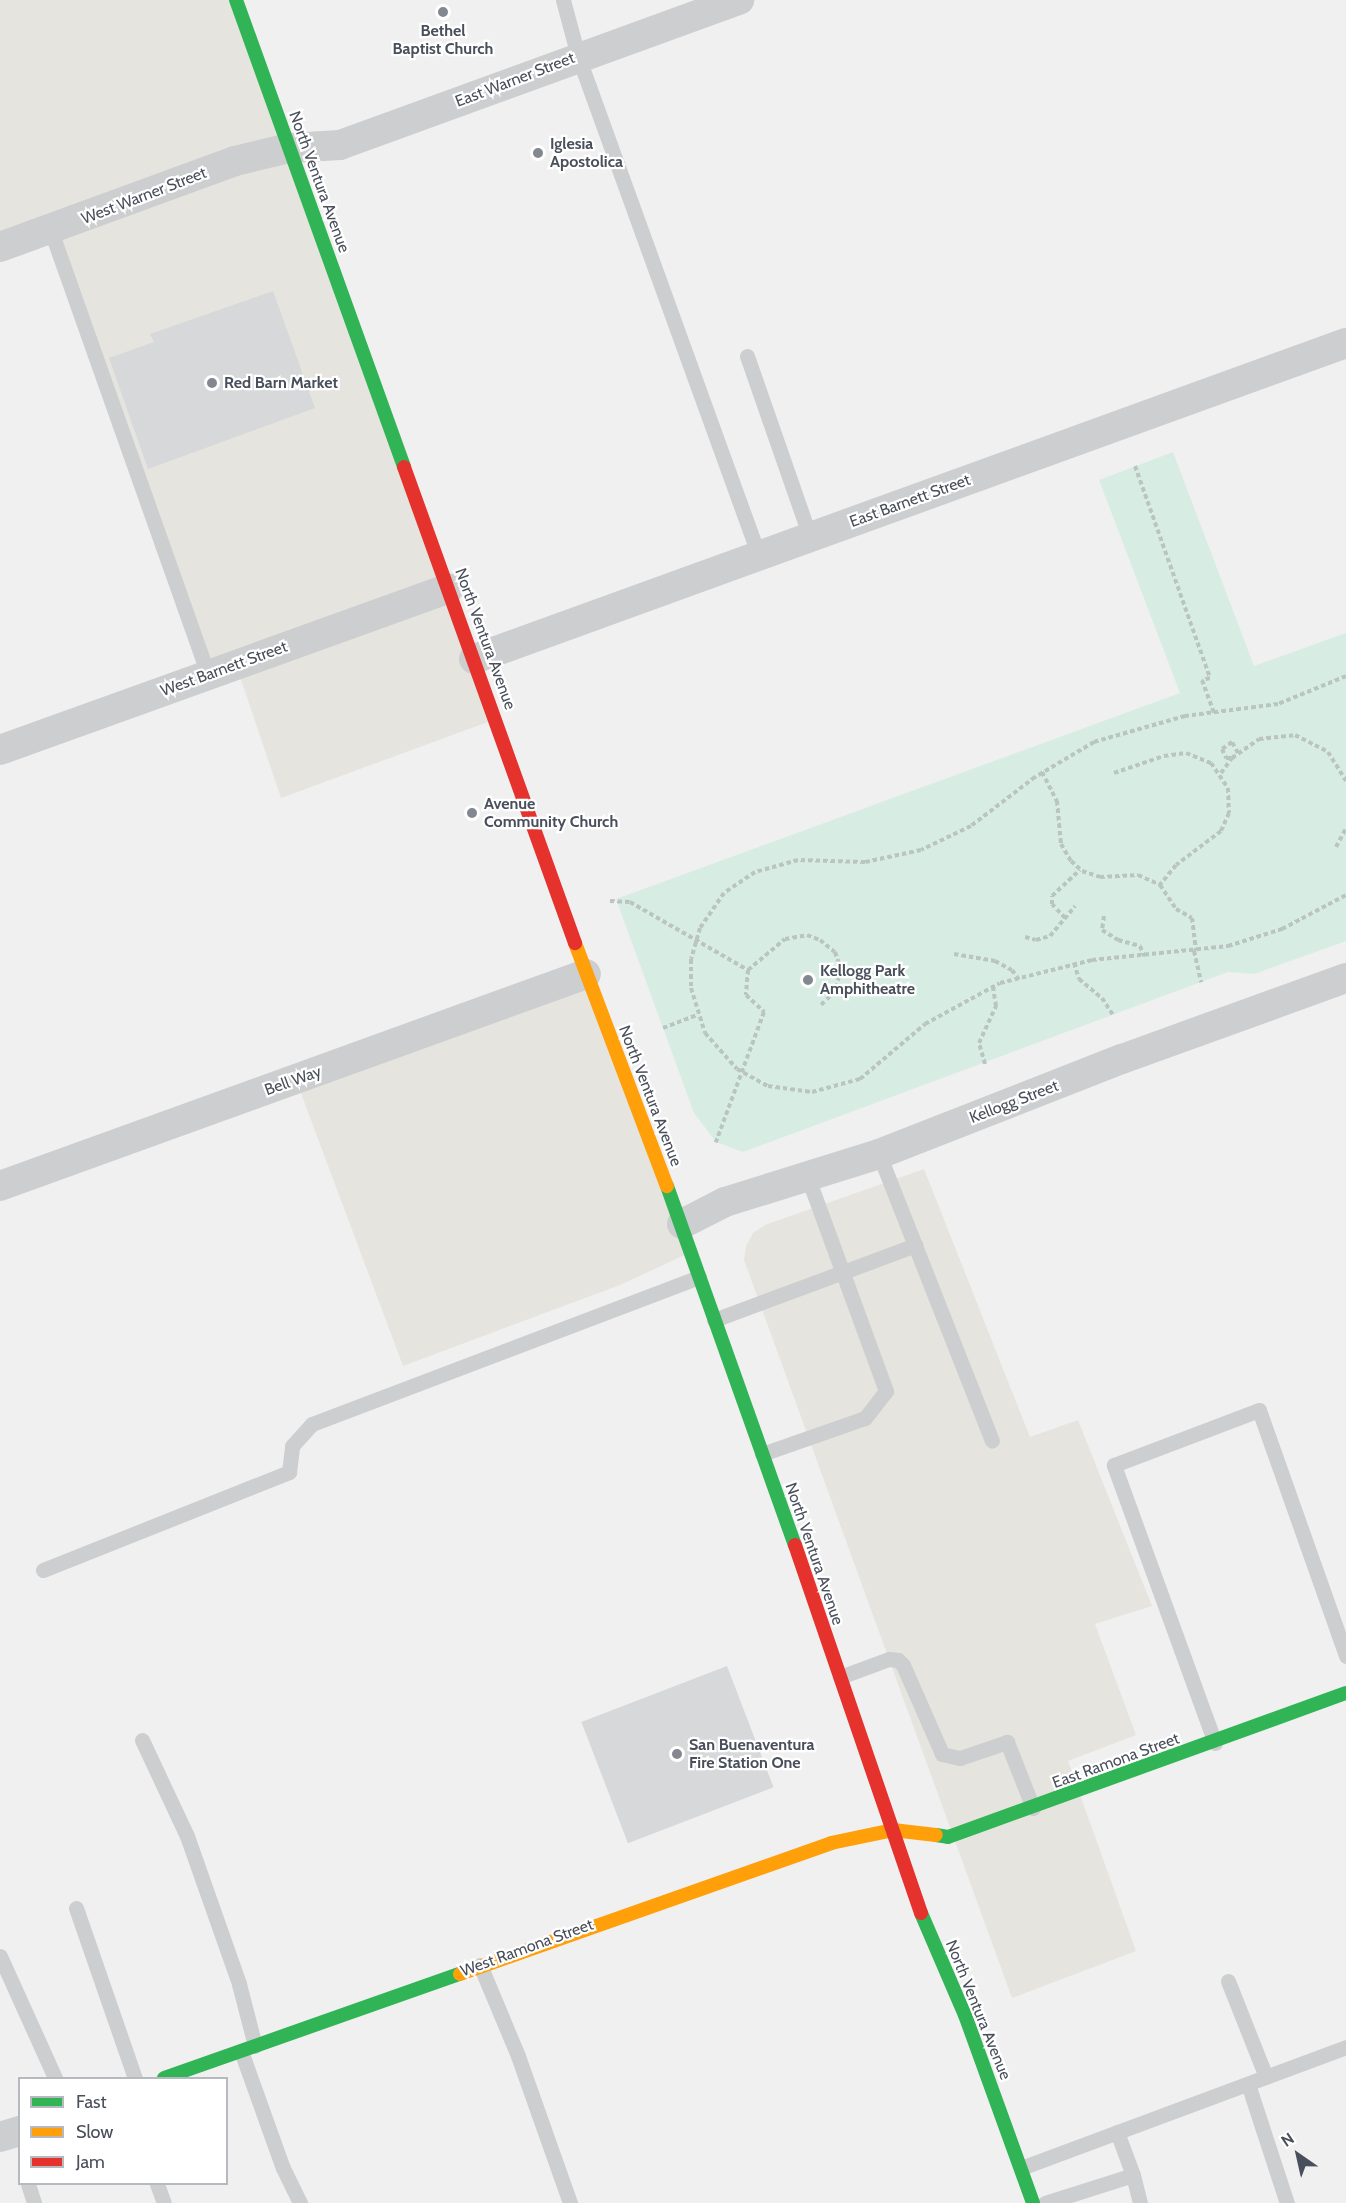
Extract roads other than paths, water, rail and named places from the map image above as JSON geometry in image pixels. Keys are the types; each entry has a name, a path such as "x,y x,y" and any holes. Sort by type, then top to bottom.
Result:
{"main road":[{"name":"North Ventura Avenue","path":"236,0 586,974 682,1224 893,1830 913,1895 965,2015 1033,2203"},
{"name":"East Ramona Street","path":"893,1830 948,1837 1215,1743 1346,1693"},
{"name":"West Ramona Street","path":"169,2077 480,1965 831,1843 893,1830"}],"street":[{"name":"East Warner Street","path":"289,148 340,145 579,56 739,0"},
{"name":"West Warner Street","path":"0,247 51,231 235,161 289,148"},
{"name":"East Barnett Street","path":"474,659 1346,343"},
{"name":"West Barnett Street","path":"0,750 449,588"},
{"name":"Bell Way","path":"0,1186 586,974"},
{"name":"Kellogg Street","path":"682,1224 725,1202 879,1154 1122,1059 1346,978"}],"lane":[{"path":"563,0 579,56 759,556"},
{"path":"51,231 208,675"},
{"path":"747,356 810,537"},
{"path":"879,1154 992,1441"},
{"path":"762,1454 865,1418 886,1391 807,1175"},
{"path":"714,1320 916,1245"},
{"path":"43,1570 289,1472 292,1446 312,1424 699,1277"},
{"path":"1215,1743 1114,1465 1259,1410 1346,1656"},
{"path":"840,1677 889,1659 898,1660 903,1665 942,1754 960,1758 1007,1742 1033,1808"},
{"path":"142,1740 187,1836 239,1984 248,2048 283,2168 300,2203"},
{"path":"76,1908 134,2077"},
{"path":"0,1956 54,2077"},
{"path":"480,1965 518,2056 570,2203"},
{"path":"1228,1981 1266,2077"},
{"path":"1021,2168 1346,2047"},
{"path":"1248,2084 1287,2203"},
{"path":"1117,2132 1133,2175 1140,2203"},
{"path":"1045,2203 1133,2175"},
{"path":"28,2185 34,2203"},
{"path":"157,2185 164,2203"}],"place":[{"name":"Bethel Baptist Church","path":"443,12"},
{"name":"Iglesia Apostolica","path":"538,153"},
{"name":"Red Barn Market","path":"212,383"},
{"name":"Avenue Community Church","path":"472,813"},
{"name":"Kellogg Park Amphitheatre","path":"808,980"},
{"name":"San Buenaventura Fire Station One","path":"677,1754"}]}
